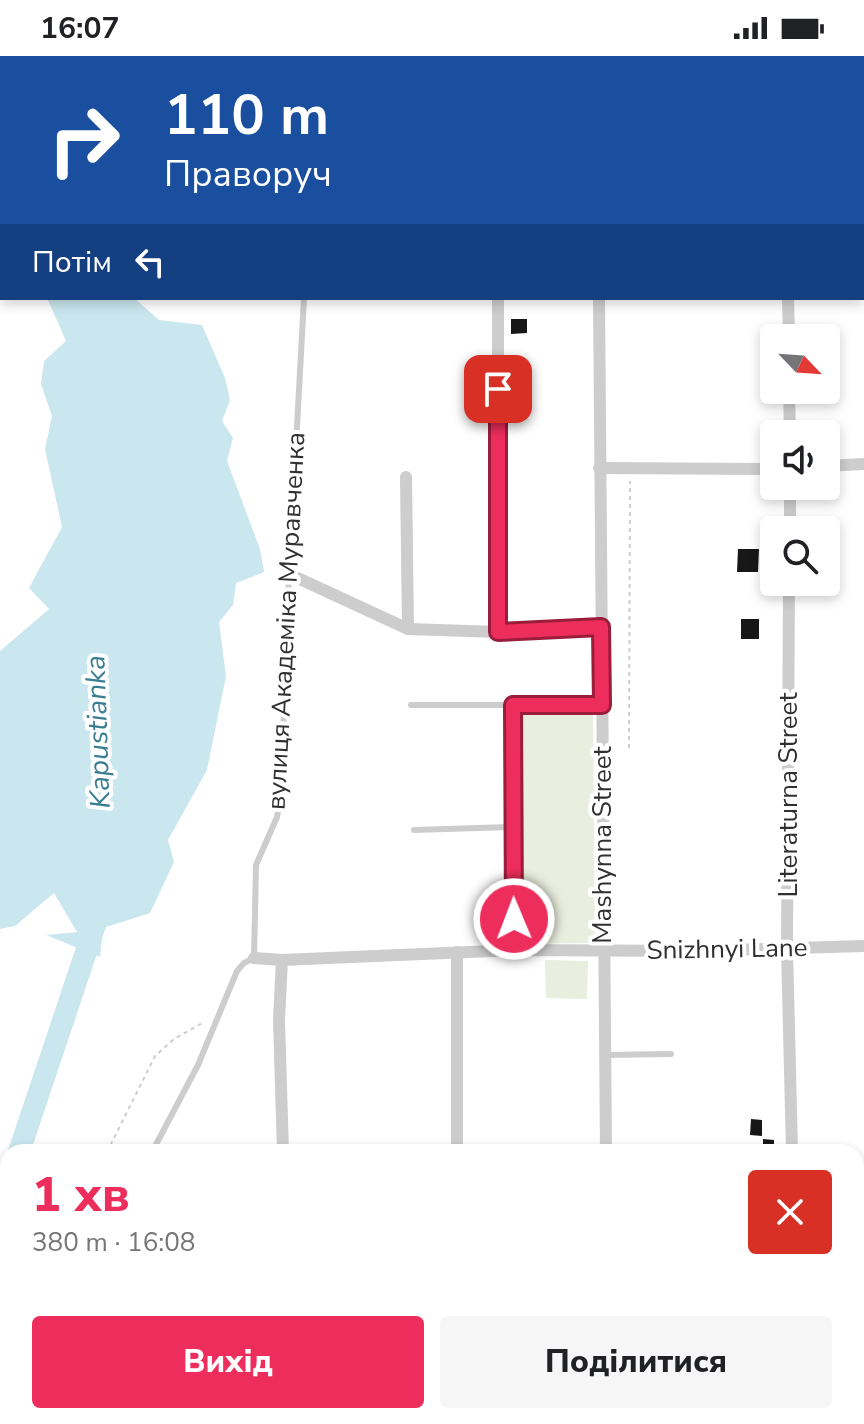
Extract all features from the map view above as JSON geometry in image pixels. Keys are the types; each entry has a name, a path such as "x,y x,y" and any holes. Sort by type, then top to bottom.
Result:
{"street":[{"path":"498,300 498,632"},
{"name":"Mashynna Street","path":"599,300 606,1144"},
{"path":"788,300 789,324"},
{"path":"840,465 864,464"},
{"path":"599,468 760,469"},
{"path":"406,477 408,629"},
{"path":"289,574 408,629 498,632 601,627"},
{"name":"Literaturna Street","path":"789,596 787,948 792,1144"},
{"name":"Snizhnyi Lane","path":"254,958 282,960 514,950 864,946"},
{"path":"457,952 457,1144"},
{"path":"282,960 279,1020 283,1144"}],"lane":[{"name":"вулиця Академіка Муравченка","path":"254,958 256,865 277,817 281,791 304,300"},
{"path":"411,705 602,705"},
{"path":"513,705 514,950"},
{"path":"414,830 513,827"},
{"path":"156,1144 198,1065 237,971 254,958"},
{"path":"605,1055 671,1054"}],"path":[{"path":"629,748 630,468"},
{"path":"111,1144 155,1056 174,1039 219,1014"}],"green space":[{"path":"518,709 593,709 595,943 517,944"},
{"path":"545,960 588,961 587,999 546,998"}],"water":[{"path":"48,300 136,300 159,320 202,325 225,378 230,400 222,421 233,438 227,461 260,549 264,572 236,583 233,605 219,622 226,676 207,770 168,840 174,862 150,913 103,928 100,957 46,935 77,932 54,893 15,926 0,929 0,651 49,609 29,588 62,527 45,449 52,416 41,384 44,361 66,341"}],"building":[{"path":"511,319 527,319 527,333 511,334"},
{"path":"738,549 759,549 758,572 737,572"},
{"path":"741,619 759,619 759,639 741,639"},
{"path":"751,1119 762,1120 762,1136 750,1135"},
{"path":"763,1139 774,1140 774,1144 763,1144"}],"waterway":[{"name":"Kapustianka","path":"22,1144 95,925"}],"route":[{"path":"498,389 498,632 601,627 602,705 513,705 514,919"}]}
